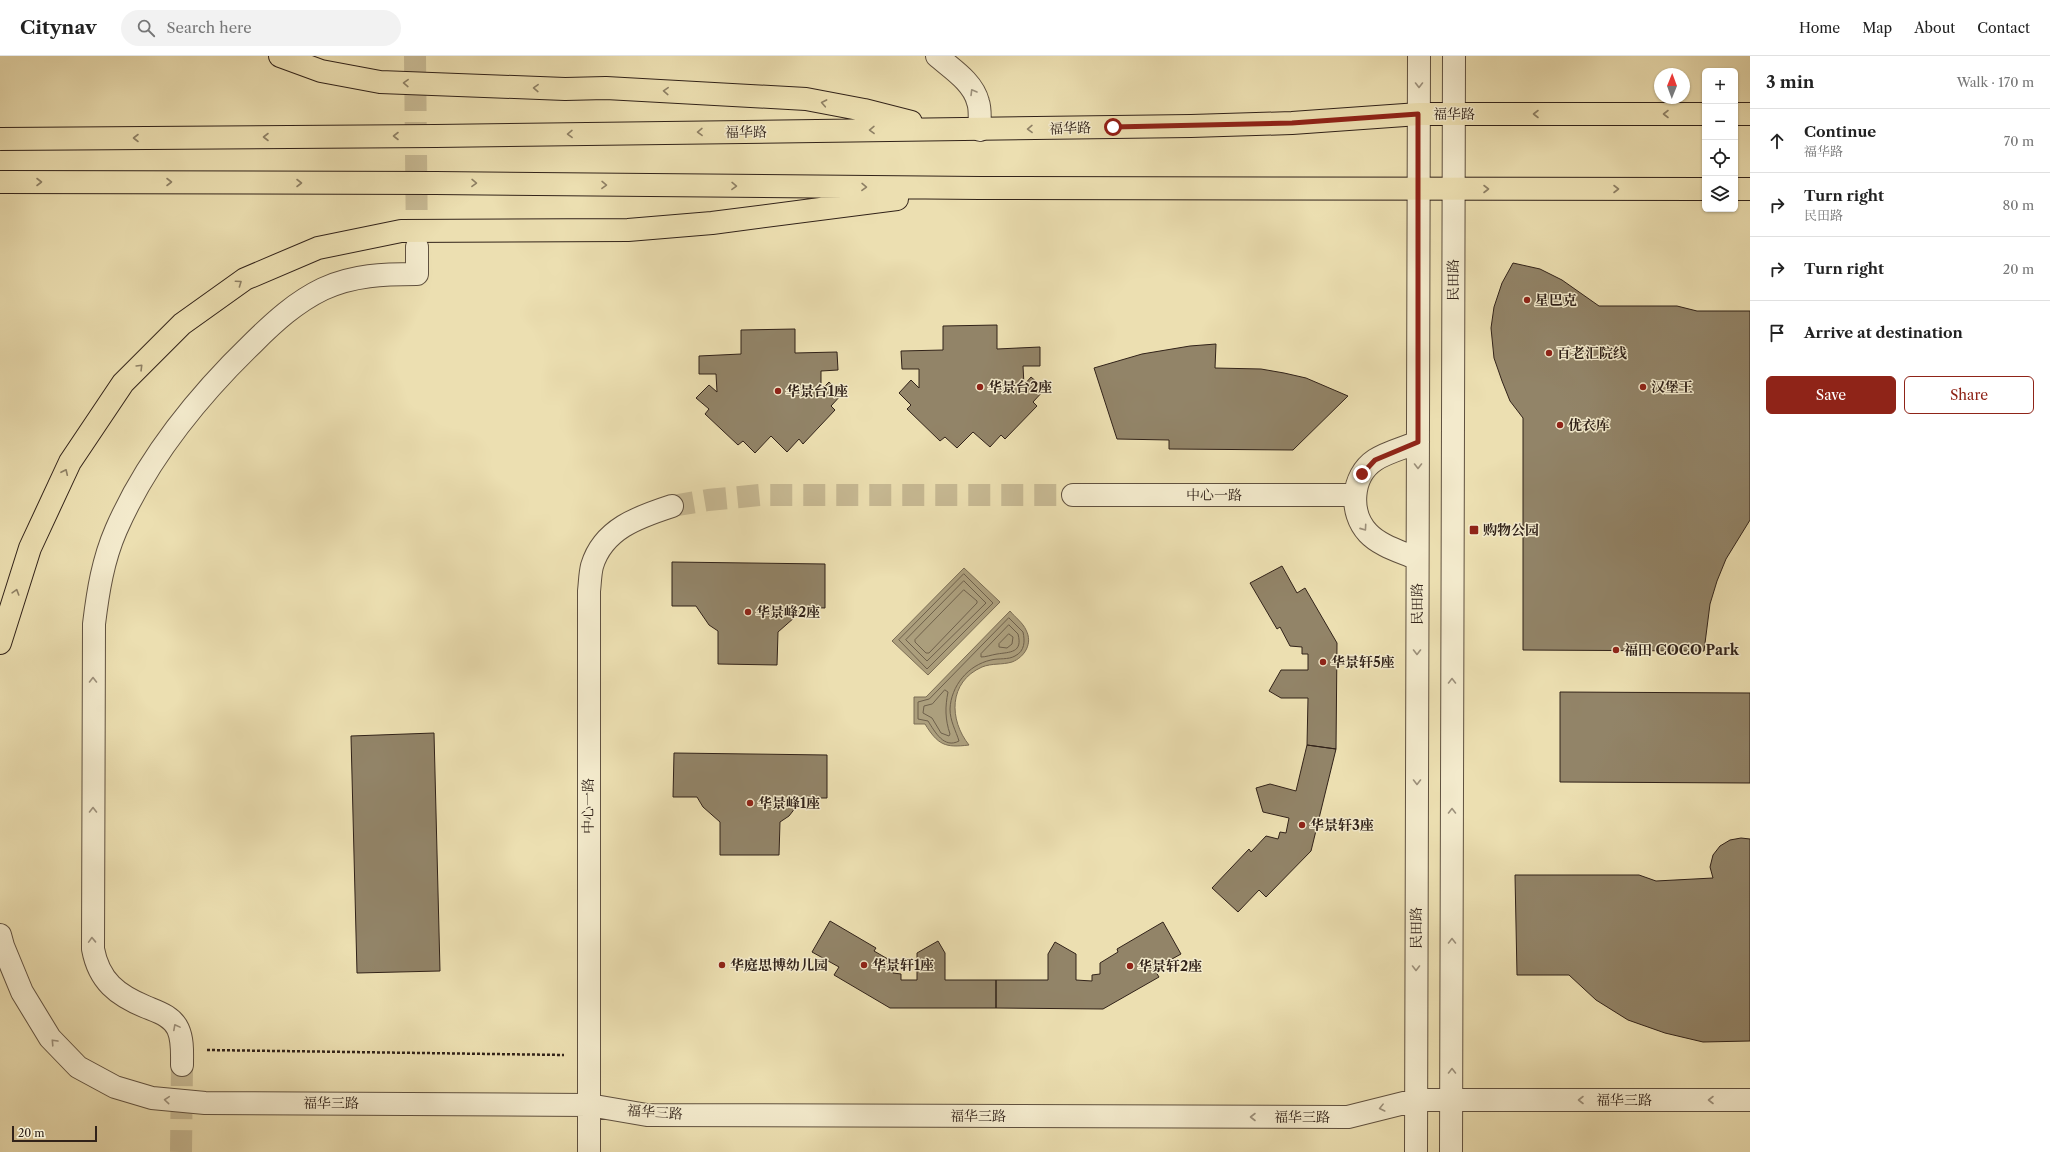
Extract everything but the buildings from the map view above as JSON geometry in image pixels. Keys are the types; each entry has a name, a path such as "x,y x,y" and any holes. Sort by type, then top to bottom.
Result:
{"main road":[{"path":"280,56 321,71 380,82 565,89 606,88 806,99 864,110 944,130"},
{"name":"福华路","path":"0,139 980,130 1292,123 1418,114 1702,114"},
{"path":"1738,114 1750,114"},
{"path":"0,182 436,183 980,188 1702,189"},
{"path":"0,643 30,548 70,462 124,383 182,324 245,279 318,248 401,231 628,230 712,222 980,188"},
{"path":"1738,189 1750,189"}],"street":[{"path":"937,56 964,79 974,91 979,102 980,130"},
{"name":"民田路","path":"1416,1152 1419,56"},
{"name":"民田路","path":"1451,1152 1454,56"},
{"path":"182,1057 178,1029 174,1022 167,1016 131,1000 107,983 100,972 93,949 94,624 99,581 116,531 134,492 191,411 230,366 295,305 322,289 349,280 379,274 417,274 417,247"},
{"path":"1417,558 1377,540 1368,533 1357,513 1355,495 1362,474 1371,463 1381,457 1418,442"},
{"name":"中心一路","path":"1073,495 1355,495"},
{"name":"中心一路","path":"589,1152 589,598 592,567 601,545 617,530 641,516 672,506"},
{"name":"福华三路","path":"0,935 2,946 22,992 50,1038 78,1067 115,1086 152,1098 206,1103 589,1105 647,1115 1348,1117 1416,1100 1750,1100"}],"path":[{"path":"182,1057 588,1055"}],"water":[{"path":"964,568 1000,602 928,675 892,641"},
{"path":"1010,611 1025,627 1028,635 1028,645 1024,653 1017,660 1012,662 982,667 971,674 963,682 955,702 955,713 962,735 969,745 954,746 943,744 934,737 925,724 914,724 914,697 926,697"}],"tunnel":[{"path":"415,56 417,247"},
{"path":"672,506 708,500 760,495 1073,495"},
{"path":"181,1152 182,1065"}],"place":[{"name":"星巴克","path":"1527,300"},
{"name":"百老汇院线","path":"1549,353"},
{"name":"华景台2座","path":"980,387"},
{"name":"汉堡王","path":"1643,387"},
{"name":"华景台1座","path":"778,391"},
{"name":"优衣库","path":"1560,425"},
{"name":"购物公园","path":"1474,530"},
{"name":"华景峰2座","path":"748,612"},
{"name":"福田 COCO Park","path":"1616,650"},
{"name":"华景轩5座","path":"1323,662"},
{"name":"华景峰1座","path":"750,803"},
{"name":"华景轩3座","path":"1302,825"},
{"name":"华庭思博幼儿园","path":"722,965"},
{"name":"华景轩1座","path":"864,965"},
{"name":"华景轩2座","path":"1130,966"}],"route":[{"path":"1113,127 1292,123 1418,114 1418,442 1375,460 1362,474"}]}
